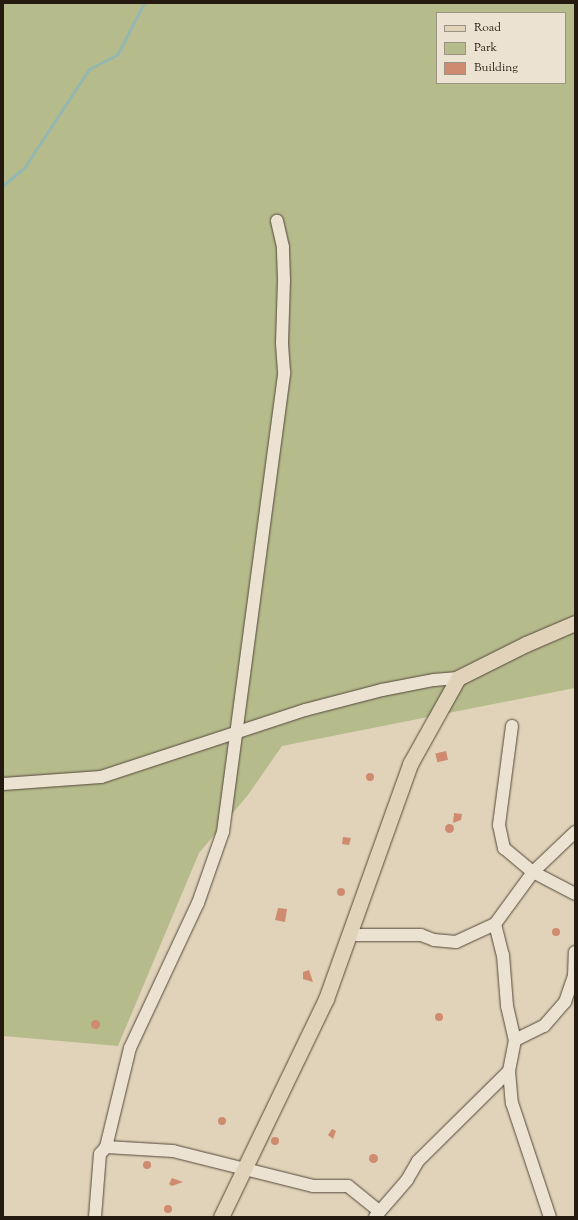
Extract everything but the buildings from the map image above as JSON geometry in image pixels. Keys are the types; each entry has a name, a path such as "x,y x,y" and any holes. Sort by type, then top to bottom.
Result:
{"main road":[{"path":"221,1217 326,999 410,764 458,678 526,644 575,623"}],"street":[{"path":"95,1217 100,1154 106,1147 130,1048 198,903 223,832 284,372 282,343 284,280 283,247 277,221"},
{"path":"3,784 101,777 237,734 305,710 382,690 434,680 458,678"},
{"path":"512,726 499,825 504,848 533,872 575,894"},
{"path":"349,935 421,935 434,940 456,942 495,924 533,872 575,832"},
{"path":"495,924 503,955 507,1006 515,1040 509,1071 512,1102 550,1217"},
{"path":"515,1040 544,1026 565,1002 574,976 575,952"},
{"path":"106,1147 173,1151 313,1186 348,1186 377,1214 407,1180 418,1161 509,1071"}],"green space":[{"path":"3,3 575,3 575,688 282,746 248,795 199,853 118,1046 3,1036"}],"waterway":[{"path":"3,185 24,168 89,69 117,55 144,3"}]}
